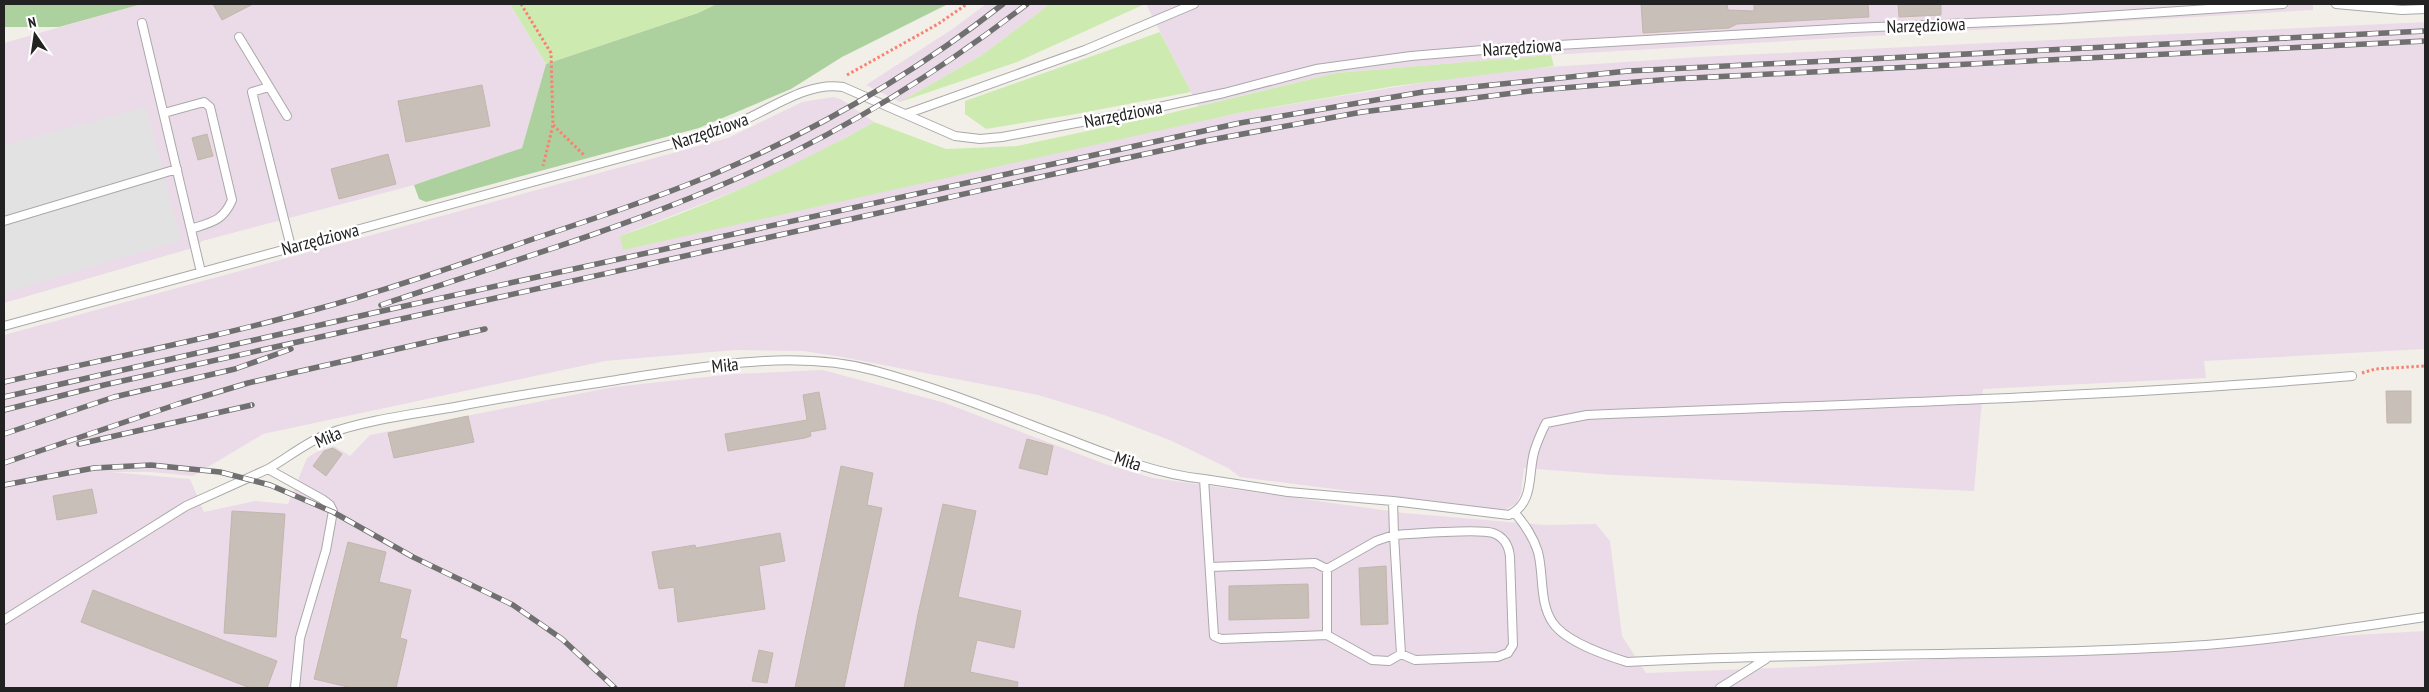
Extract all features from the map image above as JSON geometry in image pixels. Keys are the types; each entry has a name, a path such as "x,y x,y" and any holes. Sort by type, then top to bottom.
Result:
{"lane":[{"path":"906,114 1085,50 1194,4"},
{"name":"Narzędziowa","path":"4,326 708,134 804,93 835,86 843,87 955,136 990,138 1145,110 1224,93 1316,69 1446,52 1853,28 2060,19 2283,4"},
{"path":"2336,4 2402,10 2425,9"},
{"path":"142,24 202,272"},
{"path":"240,36 287,116"},
{"path":"269,88 252,92 291,247"},
{"path":"164,113 204,102 210,107 232,200 227,212 218,220 191,229"},
{"path":"4,221 177,169"},
{"name":"Miła","path":"4,620 186,506 268,469 325,435 354,426 518,395 682,370 794,360 824,362 874,370 950,395 1115,457 1179,476 1288,492 1393,501 1475,513 1509,516 1515,513"},
{"path":"2352,376 2211,388 1587,415 1546,423 1534,450 1526,500 1515,513 1532,534 1538,553 1547,613 1554,625 1601,654 1627,662 2205,645 2322,633 2425,617"},
{"path":"268,469 330,505 333,518 326,550 300,638 295,688"},
{"path":"1204,479 1214,636 1221,639 1328,635 1372,660 1389,661 1401,654"},
{"path":"1393,501 1401,654"},
{"path":"1326,569 1376,541 1394,535 1487,532 1503,540 1507,545 1510,557 1513,645 1508,653 1496,657 1415,660 1401,654"},
{"path":"1210,567 1315,563 1326,569"},
{"path":"1326,569 1328,635"},
{"path":"1720,688 1768,658"}],"path":[{"path":"522,4 551,53 553,125 539,179"},
{"path":"835,86 859,66 938,24 967,4"},
{"path":"553,125 596,165"},
{"path":"2352,376 2375,369 2425,366"}],"shaded area":[{"path":"142,4 510,4 546,64 522,148 414,185 202,241 196,247 4,303 4,43"},
{"path":"986,4 1050,4 982,55 900,102 866,85 954,28"},
{"path":"1146,4 2313,4 2313,10 1551,55 1336,73 1198,106"},
{"path":"2425,22 2425,349 2204,361 2206,378 1983,389 1974,491 1613,475 1524,468 1521,493 1516,504 1504,510 1496,510 1240,477 1228,468 1172,441 1104,415 1038,395 803,351 735,350 605,361 263,434 193,476 151,472 111,472 190,479 204,512 255,501 288,504 307,458 318,451 334,446 350,456 370,435 613,387 734,374 823,370 945,403 1105,464 1153,478 1404,513 1545,525 1596,524 1610,541 1622,636 1646,673 1799,667 2425,631 2425,688 4,688 4,335 728,138 802,102 833,97 841,99 874,122 793,166 748,186 620,236 1238,113 1463,76 1535,68 1699,57"},
{"path":"146,107 181,240 4,293 4,145"}],"green space":[{"path":"4,4 142,4 59,27 4,27"},
{"path":"510,4 717,4 698,13 546,64"},
{"path":"717,4 948,4 842,57 791,89 699,128 426,202 419,199 414,185 522,148 546,64 698,13"},
{"path":"1050,4 1145,4 1017,62 900,102 982,55"},
{"path":"1160,32 1191,92 986,129 965,114 965,101"},
{"path":"1551,55 1554,66 1395,86 1238,113 623,250 620,236 750,185 813,155 874,122 946,149 1017,146 1158,116 1336,73"}],"building":[{"path":"213,4 253,4 222,20"},
{"path":"1641,4 1727,4 1728,10 1754,11 1754,4 1868,4 1869,17 1737,24 1729,28 1643,33"},
{"path":"1898,4 1941,4 1941,15 1899,17"},
{"path":"482,85 490,126 406,142 398,101"},
{"path":"207,134 213,156 198,160 192,138"},
{"path":"388,154 396,184 339,199 331,169"},
{"path":"2386,391 2411,391 2411,423 2387,423"},
{"path":"819,392 826,429 810,432 811,436 805,438 728,451 725,434 807,420 803,395"},
{"path":"468,416 474,442 394,458 388,433"},
{"path":"1027,439 1053,446 1047,475 1019,468"},
{"path":"333,448 342,454 326,476 313,466 324,451"},
{"path":"841,466 873,473 867,505 882,508 844,688 795,688"},
{"path":"92,489 97,513 57,520 53,496"},
{"path":"943,504 976,511 958,597 1021,611 1014,648 977,640 970,672 1018,682 1017,688 904,688 918,614"},
{"path":"232,511 285,514 276,637 224,633"},
{"path":"780,533 785,561 759,566 765,609 678,622 674,587 659,589 652,552 695,545 696,548"},
{"path":"348,542 386,552 379,582 411,590 400,638 407,640 396,688 352,688 314,679"},
{"path":"1386,566 1388,624 1361,625 1359,568"},
{"path":"1308,584 1309,618 1229,620 1229,586"},
{"path":"93,590 277,661 267,688 250,688 81,622"},
{"path":"759,650 773,653 767,683 752,681"}],"railway":[{"path":"4,382 196,340 338,303 452,267 670,191 752,157 828,119 900,77 1003,4"},
{"path":"381,305 636,219 760,168 840,127 917,82 1027,4"},
{"path":"4,397 373,313 1240,123 1423,92 1628,71 2425,31"},
{"path":"4,410 104,385 1099,164 1210,140 1362,112 1538,90 1672,79 2425,41"},
{"path":"4,463 178,404 248,383 485,329"},
{"path":"4,434 114,397 235,369 291,349"},
{"path":"79,444 252,405"},
{"path":"4,485 94,468 151,465 220,472 270,485 333,512 413,557 513,605 562,639 615,688"}]}
